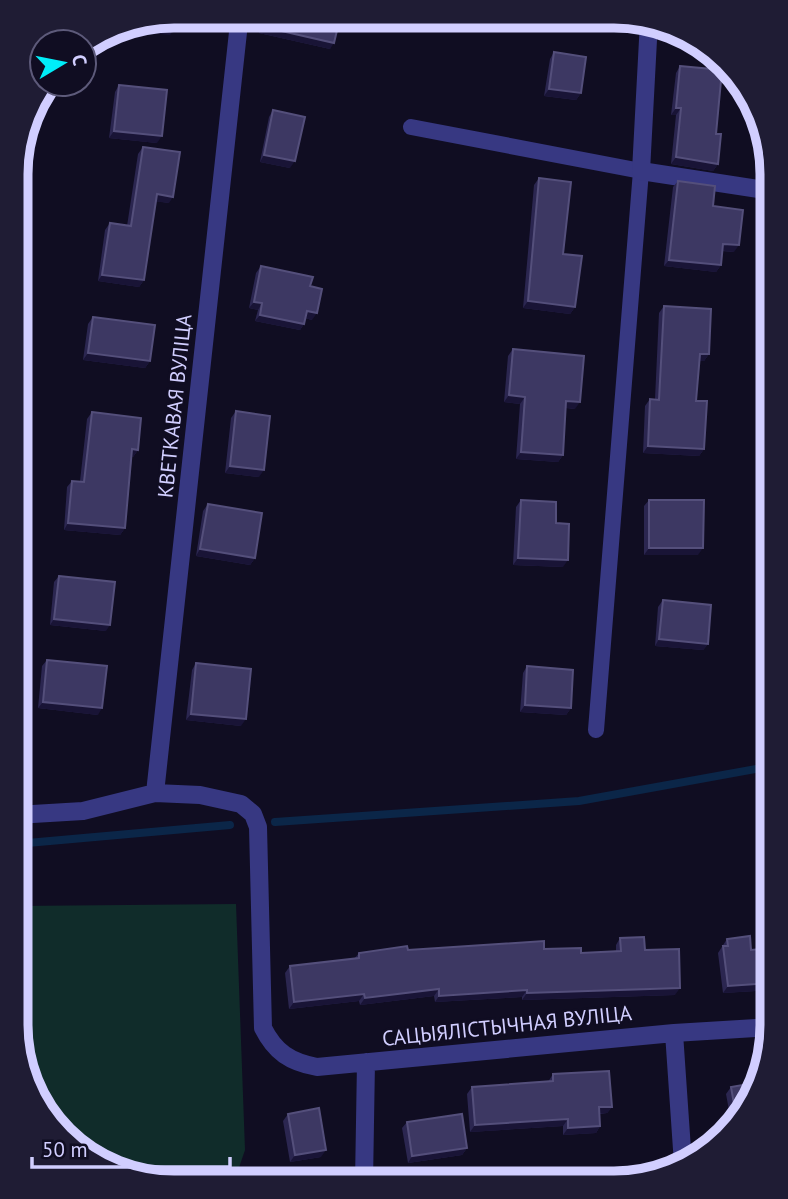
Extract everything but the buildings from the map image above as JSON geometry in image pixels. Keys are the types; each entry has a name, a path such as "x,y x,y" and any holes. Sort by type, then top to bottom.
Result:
{"street":[{"name":"КВЕТКАВАЯ ВУЛІЦА","path":"155,793 238,28"},
{"path":"648,32 641,171 760,189"},
{"path":"28,814 83,811 155,793 200,795 242,804 253,814 258,827 263,1028 273,1047 296,1063 317,1067 366,1062"},
{"name":"САЦЫЯЛІСТЫЧНАЯ ВУЛІЦА","path":"364,1171 366,1062 674,1032 760,1028"},
{"path":"674,1032 682,1153"}],"lane":[{"path":"411,127 641,171 596,730"}],"green space":[{"path":"236,904 245,1150 238,1171 155,1170 118,1160 85,1141 58,1114 39,1081 28,1034 28,906"}],"waterway":[{"path":"275,822 579,801 760,768"},
{"path":"28,843 230,825"}]}
